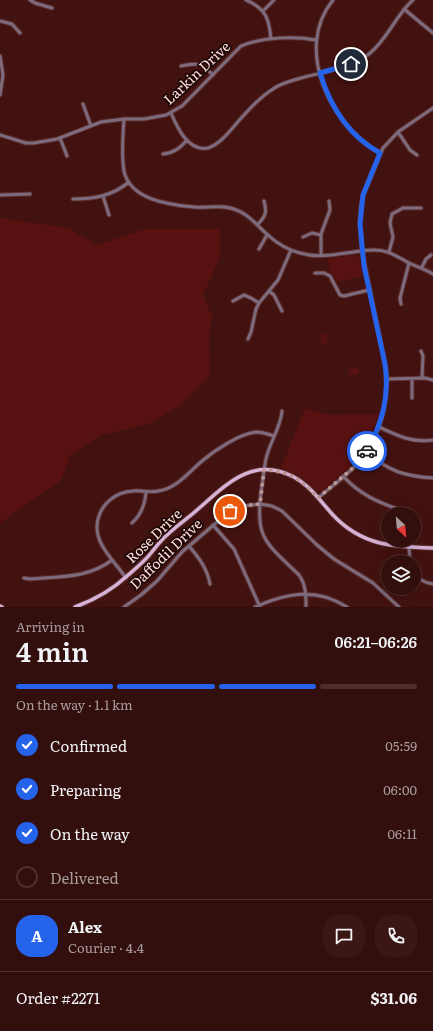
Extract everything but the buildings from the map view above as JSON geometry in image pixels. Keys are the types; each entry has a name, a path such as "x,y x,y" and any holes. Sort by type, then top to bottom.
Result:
{"main road":[{"name":"Rose Drive","path":"76,607 88,604 126,578 167,534 197,511 226,485 247,473 264,470 280,472 292,476 307,485 340,522 357,534 381,544"},
{"name":"Rose Drive","path":"409,547 433,548"}],"street":[{"path":"30,0 34,3 52,8"},
{"path":"246,0 263,11 269,23 270,40"},
{"path":"263,11 274,0"},
{"path":"334,0 322,18 316,40 316,53 320,73 327,92 349,128 361,141 380,153"},
{"path":"171,113 180,133 187,140 198,147 208,148 223,138 264,95 272,89 357,61 374,50 385,37 404,9 413,0"},
{"path":"404,9 433,33"},
{"path":"0,21 12,24 20,33"},
{"name":"Larkin Drive","path":"0,134 26,143 45,142 60,138 101,122 124,119 151,119 171,113 182,106 242,46 252,42 292,38 316,40"},
{"path":"0,56 3,75 0,95"},
{"path":"180,66 195,63 205,67 213,74"},
{"path":"83,104 91,126"},
{"path":"318,498 355,466 366,453 379,427 386,400 387,379 362,251 360,224 363,195 380,153 386,143 398,132 433,108"},
{"path":"124,119 124,171 129,182 140,192 155,201 192,207 221,206 231,208 244,213 258,224 267,235 282,246 291,250 311,255 378,250 389,252 410,263 422,267 433,274"},
{"path":"398,132 410,150 417,155"},
{"path":"60,138 68,156"},
{"path":"163,154 170,154 182,147 187,140"},
{"path":"73,199 103,196 129,182"},
{"path":"0,195 30,194"},
{"path":"103,196 109,215"},
{"path":"258,224 265,217 266,213 264,201"},
{"path":"320,255 321,234 330,210 328,201"},
{"path":"389,252 392,237 390,222 392,214 404,208 421,208"},
{"path":"303,237 312,233 321,234"},
{"path":"258,249 267,235"},
{"path":"248,339 252,332 256,309 282,273 291,250"},
{"path":"422,267 426,259 431,255"},
{"path":"401,304 400,298 410,263"},
{"path":"314,273 324,273 330,276 340,296 370,290"},
{"path":"269,291 274,295 282,311"},
{"path":"233,301 244,295 259,303"},
{"path":"421,351 423,356 422,378"},
{"path":"387,379 422,378 433,380"},
{"path":"412,379 412,398"},
{"path":"282,411 281,418 267,454 259,521 264,538 271,548 300,575 304,583 306,607"},
{"path":"379,427 416,441 433,440"},
{"path":"126,578 102,547 97,531 98,519 101,510 107,502 118,495 134,491 157,492 171,487 213,452 245,435 256,432 274,436"},
{"path":"366,453 385,467 401,474 433,478"},
{"path":"343,476 358,491 394,507"},
{"path":"132,523 137,519 143,509 146,492"},
{"name":"Daffodil Drive","path":"124,607 157,581 189,546 235,508 260,504 272,506 282,511 317,545 334,559 373,583 399,607"},
{"path":"213,525 234,549 260,606"},
{"path":"189,546 206,569 210,584"},
{"path":"409,547 410,555"},
{"path":"24,578 30,579 82,574 95,570 112,560"},
{"path":"421,580 433,584"},
{"path":"255,607 291,594 306,594 334,600 347,607"}],"shaded area":[{"path":"0,218 68,228 97,245 145,229 220,229 220,257 203,295 212,316 209,337 210,375 178,407 150,423 102,435 71,454 61,480 0,523"},
{"path":"356,255 359,257 363,276 337,282 334,275 329,272 328,259"},
{"path":"326,333 328,343 322,344 320,334"},
{"path":"358,367 359,374 349,376 348,370"},
{"path":"305,408 330,415 379,414 366,444 348,468 322,491 317,491 302,477 281,468"}],"way so far":[{"path":"230,511 242,506 260,504 264,470 280,472 292,476 307,485 318,498 349,472 367,451"}],"route":[{"path":"351,64 320,73 324,86 336,109 355,136 380,153 363,195 360,236 364,266 385,364 387,393 379,427 367,451"}]}
